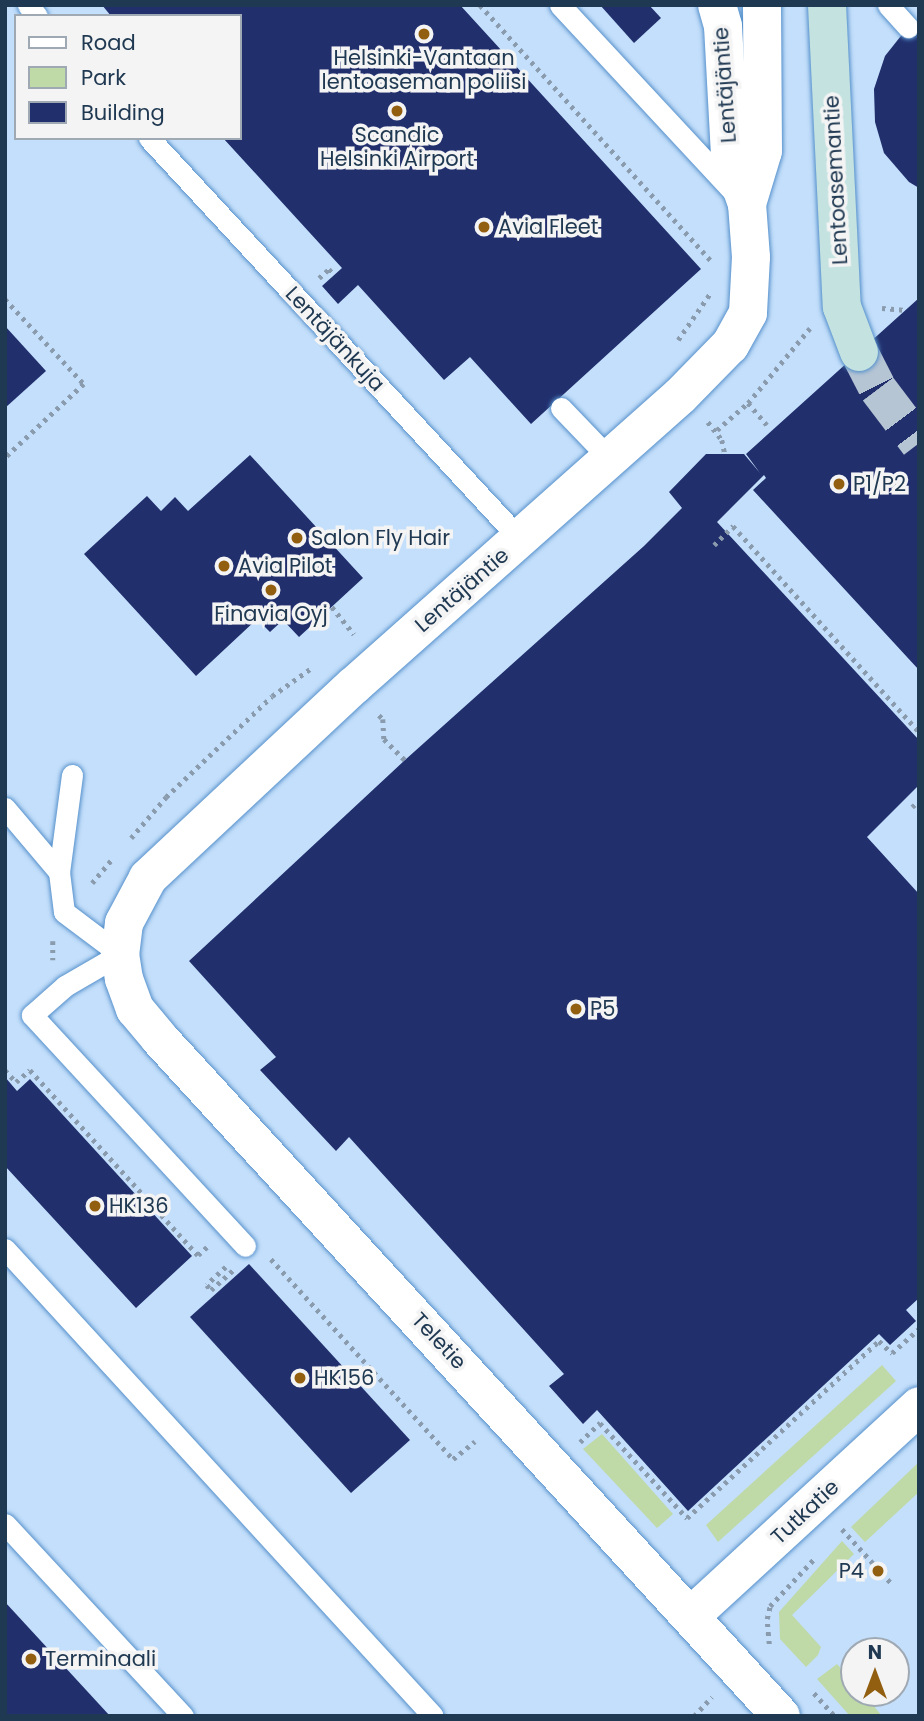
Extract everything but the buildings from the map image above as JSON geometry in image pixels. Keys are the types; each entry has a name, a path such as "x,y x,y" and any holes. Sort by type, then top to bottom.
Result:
{"main road":[{"name":"Lentoasemantie","path":"827,5 842,307 859,352"}],"street":[{"name":"Lentäjäntie","path":"120,954 124,923 148,878 353,686 680,396 730,345 748,313 751,257 747,204 730,156 723,26 717,5"},
{"name":"Lentäjäntie","path":"747,204 763,151 762,5"},
{"name":"Teletie","path":"120,954 124,979 135,1009 159,1038 781,1716"},
{"name":"Tutkatie","path":"691,1616 919,1406"}],"lane":[{"path":"560,5 747,204"},
{"path":"888,5 908,27"},
{"name":"Lentäjänkuja","path":"151,140 520,539"},
{"path":"561,408 609,458"},
{"path":"72,775 59,872 64,912 120,954 65,986 32,1015 249,1252"},
{"path":"5,808 59,872"},
{"path":"5,1249 433,1716"},
{"path":"5,1524 183,1716"}],"path":[{"path":"480,5 713,263"},
{"path":"313,284 328,269 334,275"},
{"path":"5,299 84,384 5,458"},
{"path":"879,308 906,310"},
{"path":"725,454 716,430 748,403 813,325"},
{"path":"748,403 767,425"},
{"path":"714,545 733,526 919,732"},
{"path":"332,607 354,634"},
{"path":"912,807 919,801"},
{"path":"5,1070 16,1082 30,1070 198,1255 208,1246"},
{"path":"227,1266 207,1284 211,1290 249,1252 453,1459 481,1436"},
{"path":"573,1449 600,1423 687,1518 879,1341 892,1353 919,1329"},
{"path":"842,1529 893,1585"}],"shaded area":[{"path":"5,5 919,5 919,1716 5,1716"}],"green space":[{"path":"882,1365 896,1381 718,1542 706,1525"},
{"path":"602,1434 673,1514 657,1528 583,1449"},
{"path":"919,1462 919,1492 865,1542 851,1527"},
{"path":"842,1541 854,1554 792,1615 821,1647 818,1655 806,1667 780,1639 779,1612"},
{"path":"837,1664 840,1667 840,1705 817,1679"},
{"path":"842,1707 875,1707 882,1716 850,1716"}],"tunnel":[{"path":"859,352 878,389 919,443"}],"place":[{"name":"Helsinki-Vantaan lentoaseman poliisi","path":"424,34"},
{"name":"Scandic Helsinki Airport","path":"397,111"},
{"name":"Avia Fleet","path":"484,227"},
{"name":"P1/P2","path":"839,484"},
{"name":"Salon Fly Hair","path":"297,538"},
{"name":"Avia Pilot","path":"224,566"},
{"name":"Finavia Oyj","path":"271,590"},
{"name":"P5","path":"576,1009"},
{"name":"HK136","path":"95,1206"},
{"name":"HK156","path":"300,1378"},
{"name":"P4","path":"878,1571"},
{"name":"Terminaali","path":"31,1659"}]}
